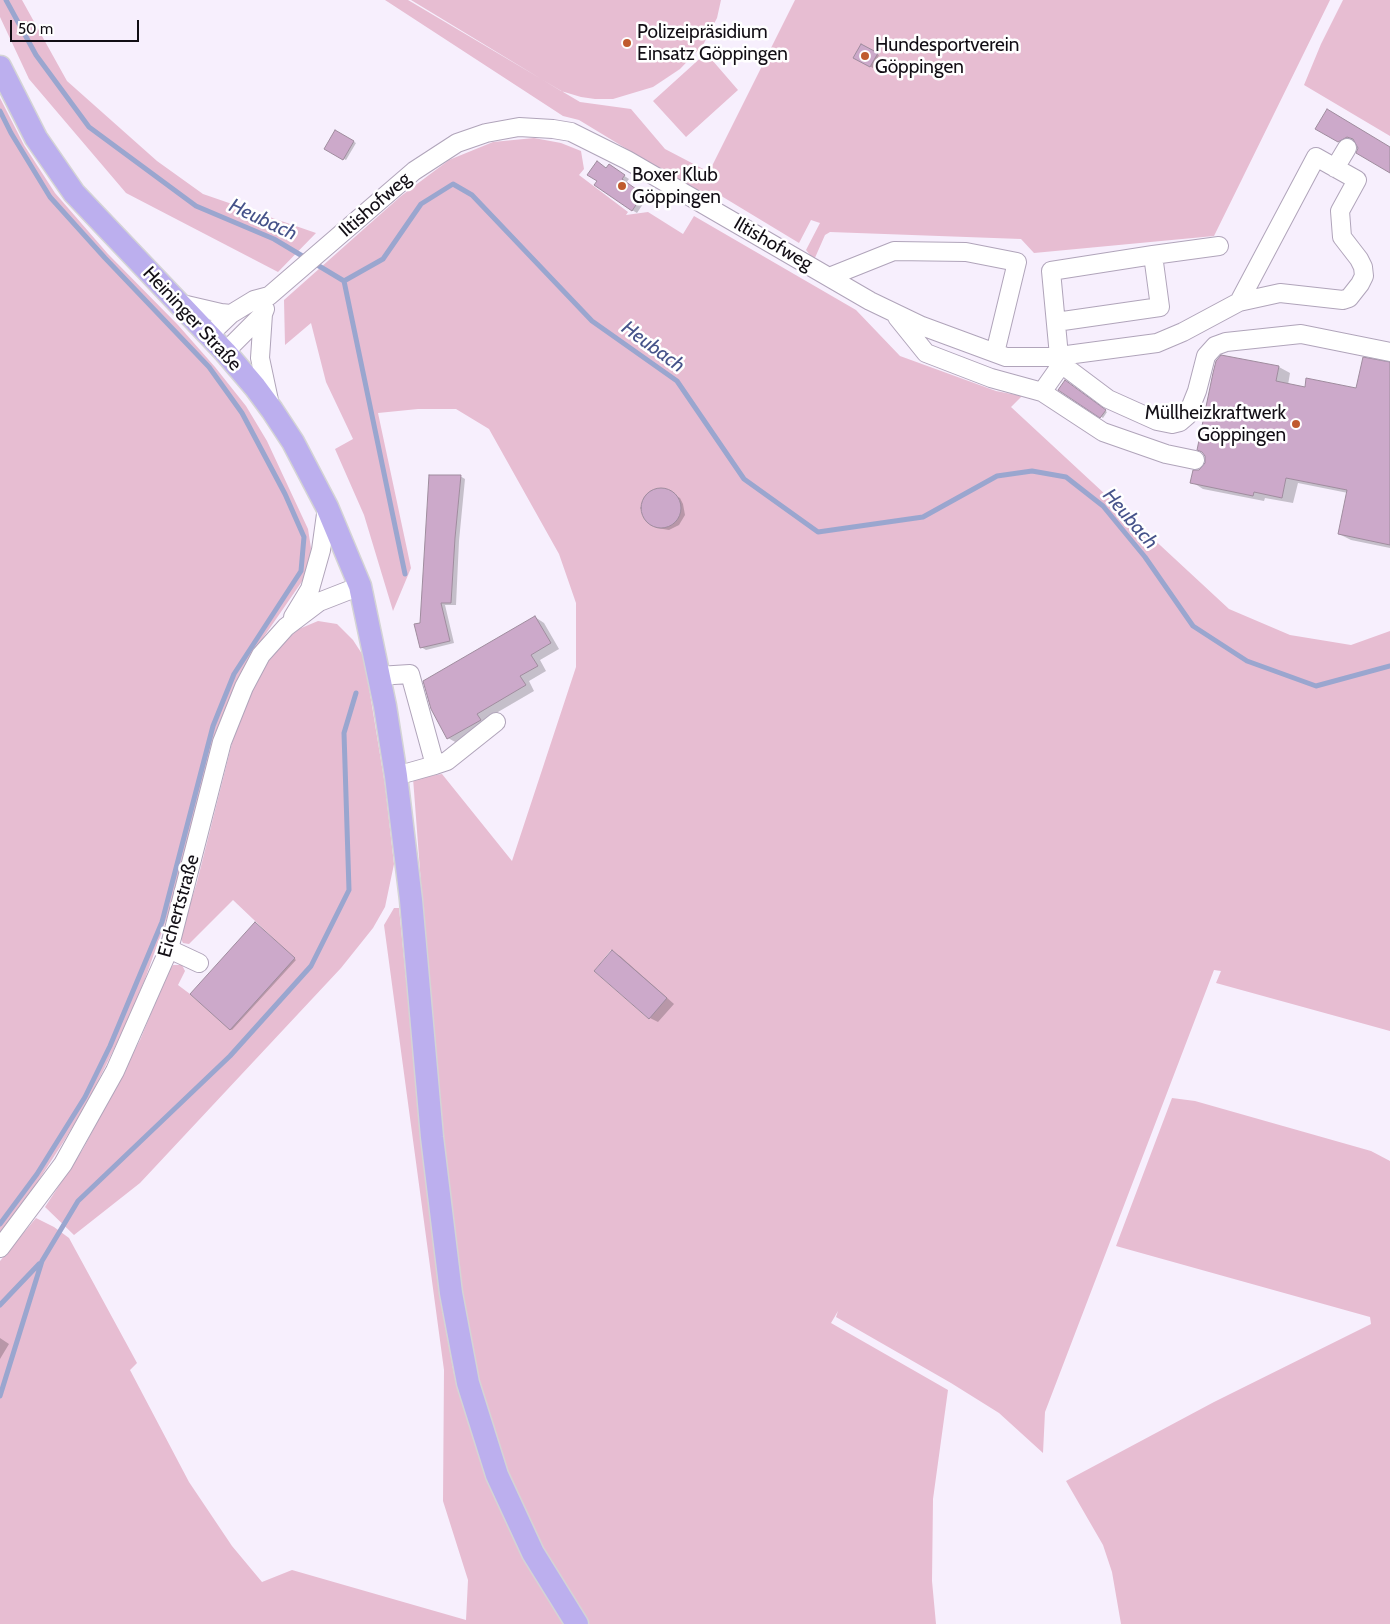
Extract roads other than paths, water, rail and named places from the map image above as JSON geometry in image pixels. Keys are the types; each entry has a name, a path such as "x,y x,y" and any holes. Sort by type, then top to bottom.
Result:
{"main road":[{"name":"Heininger Straße","path":"0,67 36,138 74,193 225,352 272,410 293,442 327,507 360,586 388,722 396,776 411,900 432,1137 451,1293 468,1383 497,1475 533,1553 576,1624"}],"street":[{"name":"Iltishofweg","path":"208,334 231,314 254,300 274,292 414,171 457,143 486,132 519,127 571,132 626,160 682,200 893,312 922,326 1006,357 1057,359 1157,343 1183,332 1238,302 1280,293 1343,300 1349,298 1358,289 1364,276 1363,267 1359,259 1342,237 1340,211 1357,180 1335,168"},
{"path":"1238,302 1316,157 1335,168 1347,148"},
{"path":"1042,392 1057,359 1056,322 1051,271 1220,246"},
{"path":"830,277 894,252 966,252 1017,262 995,353"},
{"path":"1056,322 1160,307 1153,255"},
{"path":"225,352 263,314 274,292"},
{"path":"178,303 231,314"},
{"path":"893,312 926,353 991,378 1042,392 1103,432 1166,454 1195,460"},
{"path":"263,314 260,358 272,410"},
{"path":"1057,359 1108,399 1157,421 1172,424 1180,422 1187,416 1197,391 1206,356 1215,346 1226,342 1301,334 1390,352"},
{"path":"286,627 310,589 321,550 327,507"},
{"name":"Eichertstraße","path":"0,1248 63,1164 111,1080 169,949 222,742 244,687 261,655 286,627 318,602 360,586"},
{"path":"378,676 410,674 435,765"},
{"path":"396,776 447,761 496,722"},
{"path":"169,949 199,964"}],"waterway":[{"name":"Heubach","path":"6,0 36,55 89,127 196,206 274,239 344,281 383,259 421,204 453,184 472,195 592,321 677,381 744,479 818,532 923,517 997,476 1032,471 1066,477 1103,506 1145,557 1193,626 1247,661 1316,686 1390,666"},
{"path":"0,111 11,133 50,197 209,367 242,413 285,494 304,537 301,571 234,674 213,726 162,922 110,1046 85,1097 37,1174 0,1224"},
{"path":"344,281 405,574"},
{"path":"0,1396 42,1261 78,1201 230,1056 311,966 349,890 344,733 356,693"},
{"path":"0,1305 39,1264"}],"place":[{"name":"Polizeipräsidium Einsatz Göppingen","path":"627,43"},
{"name":"Hundesportverein Göppingen","path":"865,56"},
{"name":"Boxer Klub Göppingen","path":"622,186"},
{"name":"Müllheizkraftwerk Göppingen","path":"1296,424"}]}
